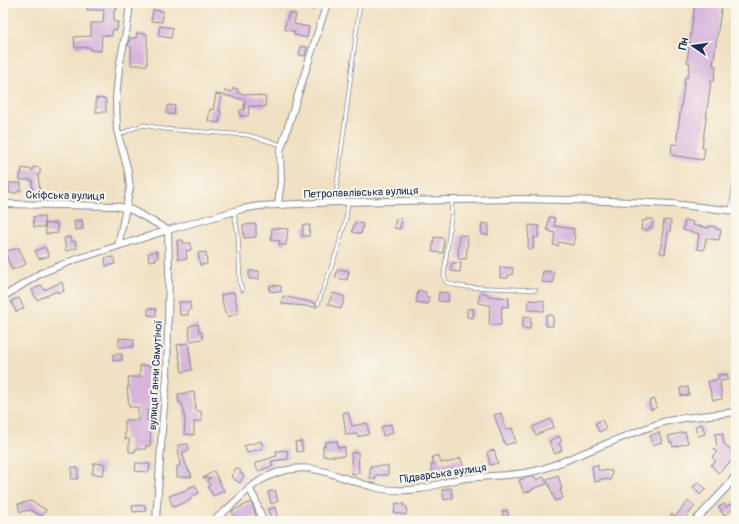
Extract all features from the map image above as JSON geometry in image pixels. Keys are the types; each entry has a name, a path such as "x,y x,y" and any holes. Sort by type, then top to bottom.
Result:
{"street":[{"path":"118,246 127,208 129,180 128,171 118,136 116,110 118,73 130,3"},
{"path":"278,205 281,180 279,156 326,3"},
{"name":"Петропавлівська вулиця","path":"3,296 34,277 55,267 168,230 251,208 336,202 521,199 609,201 684,205 733,210"},
{"name":"Скіфська вулиця","path":"3,204 92,207 110,206 127,208"},
{"path":"127,208 168,230"},
{"name":"вулиця Ганни Самутіної","path":"156,521 167,376 169,269 168,230"},
{"name":"Підварська вулиця","path":"212,521 233,505 249,488 268,476 285,471 302,468 326,471 373,487 398,490 423,488 461,479 514,475 536,471 663,422 736,412"},
{"path":"694,521 735,479"},
{"path":"249,488 255,499 263,521"}],"lane":[{"path":"336,202 360,3"},
{"path":"118,136 131,129 144,125 247,135 282,145"},
{"path":"733,210 736,175"},
{"path":"452,200 444,275 446,282 466,287 536,290"},
{"path":"318,304 337,251 346,220 348,202"},
{"path":"234,212 238,234 240,283 242,290"}],"building":[{"path":"88,3 117,3 117,10 114,9 114,22 118,22 117,30 112,30 112,36 102,35 101,51 90,50 90,47 75,48 74,37 91,36 91,23 103,23 104,10 87,10"},
{"path":"305,3 316,3 314,10 304,8"},
{"path":"695,3 722,3 713,66 716,66 714,81 711,81 702,148 705,149 703,160 671,155 672,144 676,145 685,77 688,77 690,63 687,62"},
{"path":"153,10 163,11 162,22 151,21"},
{"path":"289,13 296,14 294,24 309,27 307,38 294,35 295,32 284,29"},
{"path":"160,26 173,28 171,38 158,36"},
{"path":"137,33 147,34 147,65 131,65 131,46 128,46 128,44 130,38 136,38"},
{"path":"301,46 307,47 305,56 299,55"},
{"path":"233,88 238,89 238,93 266,97 265,107 249,106 248,116 240,116 240,110 244,110 245,100 224,95 225,90 232,92"},
{"path":"216,94 222,95 219,111 221,111 219,123 208,121 210,109 213,110"},
{"path":"96,98 106,99 106,112 96,112"},
{"path":"168,105 175,106 174,115 166,113"},
{"path":"33,167 40,168 40,174 38,174 40,193 33,194 32,180 20,180 20,174 22,168 33,170"},
{"path":"9,183 21,183 21,191 17,191 17,193 9,193"},
{"path":"44,216 45,227 34,227 33,217"},
{"path":"549,217 555,218 554,226 574,229 573,234 575,235 573,245 559,242 558,246 553,245 555,233 547,230"},
{"path":"396,218 402,219 400,229 394,228"},
{"path":"646,219 653,219 652,228 649,228 648,230 641,230 642,221 646,221"},
{"path":"82,220 83,229 75,230 74,221"},
{"path":"664,220 671,221 665,254 660,253"},
{"path":"685,220 693,222 692,225 709,228 709,226 716,227 716,229 721,230 719,240 706,238 704,250 697,249 699,234 683,230"},
{"path":"355,222 363,224 361,234 352,232"},
{"path":"57,223 58,233 46,234 45,224"},
{"path":"482,223 489,224 488,235 481,234"},
{"path":"256,224 256,237 244,238 243,225"},
{"path":"303,225 310,225 309,236 302,236"},
{"path":"529,225 539,226 538,238 534,237 533,249 528,249"},
{"path":"272,228 288,229 286,245 279,245 280,241 271,240"},
{"path":"459,235 468,236 466,259 458,259"},
{"path":"70,237 71,242 75,241 77,248 66,251 64,238"},
{"path":"434,237 444,238 443,253 432,252"},
{"path":"177,240 183,240 183,243 191,243 191,250 186,251 187,259 178,259"},
{"path":"45,247 49,256 39,259 35,251"},
{"path":"19,248 26,264 12,270 6,251"},
{"path":"157,251 158,258 155,259 156,260 149,261 148,253"},
{"path":"206,252 207,264 200,265 198,253"},
{"path":"114,257 115,264 106,266 105,258"},
{"path":"452,263 461,263 460,272 451,271"},
{"path":"500,267 513,268 512,275 508,275 508,278 500,278"},
{"path":"338,269 349,271 347,280 335,278"},
{"path":"249,271 259,271 259,279 249,279"},
{"path":"543,271 554,272 553,283 542,282"},
{"path":"62,282 64,291 58,293 57,291 37,300 32,290 42,285 44,290"},
{"path":"270,285 281,286 281,292 269,291"},
{"path":"418,290 426,292 425,296 429,297 428,304 416,302"},
{"path":"234,292 238,313 228,317 227,313 225,313 221,295"},
{"path":"439,292 449,293 448,302 438,301"},
{"path":"333,293 345,297 341,309 328,304"},
{"path":"480,293 488,294 488,296 509,298 508,307 502,306 501,325 489,325 490,305 478,303"},
{"path":"283,296 315,303 317,307 282,304"},
{"path":"19,298 24,308 16,312 11,301"},
{"path":"529,300 544,301 544,311 528,310"},
{"path":"179,302 190,302 191,310 188,310 188,315 180,315"},
{"path":"148,308 156,309 156,316 148,315"},
{"path":"467,309 474,309 473,318 467,317"},
{"path":"546,315 553,315 553,326 546,326"},
{"path":"524,316 531,317 530,329 522,328"},
{"path":"198,324 199,332 202,332 203,339 190,341 189,326"},
{"path":"119,338 134,339 133,347 119,347"},
{"path":"188,343 192,370 182,372 177,345"},
{"path":"113,354 122,354 122,360 113,361"},
{"path":"140,365 154,366 156,400 154,400 154,410 147,410 147,421 151,421 150,446 146,446 145,449 135,449 135,452 129,452 129,439 125,439 125,420 138,420 138,407 129,407 127,387 129,387 128,377 140,377"},
{"path":"727,374 728,380 720,381 722,399 713,400 708,382 719,379 718,375"},
{"path":"688,387 689,395 681,396 680,388"},
{"path":"194,392 196,411 201,411 202,421 194,422 194,435 184,434 185,423 183,406 182,403 179,403 178,394"},
{"path":"655,399 657,407 651,410 649,401"},
{"path":"348,412 352,426 367,423 369,434 358,437 358,434 346,435 343,413"},
{"path":"501,413 506,430 512,428 516,442 505,445 494,415"},
{"path":"551,419 554,427 536,435 532,427"},
{"path":"602,420 606,429 599,432 595,423"},
{"path":"391,424 393,433 383,436 381,427"},
{"path":"702,424 705,434 698,436 695,426"},
{"path":"659,432 662,442 653,445 650,436"},
{"path":"685,432 688,443 673,447 668,436"},
{"path":"722,433 724,444 736,454 736,457 718,473 711,465 716,461 712,457 717,452 714,449 717,446 715,434"},
{"path":"559,436 562,442 559,443 562,450 555,454 549,441"},
{"path":"261,441 263,448 247,453 244,446"},
{"path":"301,441 303,451 297,452 295,442"},
{"path":"337,441 338,448 345,447 344,456 323,456 323,446 325,446 325,442"},
{"path":"188,444 189,450 182,453 188,471 190,471 192,477 177,477 177,466 180,466 178,445"},
{"path":"287,450 288,459 271,461 273,466 258,471 255,463 277,456 276,451"},
{"path":"494,450 498,463 490,465 487,452"},
{"path":"358,452 359,473 352,474 351,453"},
{"path":"438,455 441,463 447,463 461,458 464,468 433,475 431,465 434,464 432,457"},
{"path":"94,463 105,464 103,475 92,474"},
{"path":"136,463 150,464 149,472 135,471"},
{"path":"598,465 598,470 612,471 611,480 600,479 600,481 594,482 592,466"},
{"path":"370,466 388,466 388,475 376,475 376,479 370,479"},
{"path":"72,467 78,468 78,479 71,479"},
{"path":"236,468 244,475 240,483 231,477"},
{"path":"214,471 224,491 213,496 208,487 210,486 207,480 211,478 203,478"},
{"path":"558,475 563,498 555,501 547,479"},
{"path":"534,476 536,480 544,477 547,484 524,493 519,480"},
{"path":"699,482 706,489 700,495 693,487"},
{"path":"195,485 199,493 190,497 191,500 173,507 169,496 189,489 188,488"},
{"path":"451,488 453,498 444,500 442,490"},
{"path":"275,490 278,501 271,504 268,492"},
{"path":"31,501 46,510 42,516 30,510 20,512 18,504"},
{"path":"688,501 695,506 683,521 667,521 672,514 675,517"},
{"path":"736,501 736,507 724,515 719,507 725,504 726,507"},
{"path":"251,502 256,516 244,521 236,521 232,511"},
{"path":"396,503 404,504 403,506 407,507 406,515 394,513"},
{"path":"145,505 146,511 133,512 132,506"},
{"path":"275,507 277,516 271,518 268,510"},
{"path":"507,510 510,521 504,521 502,511"}]}
